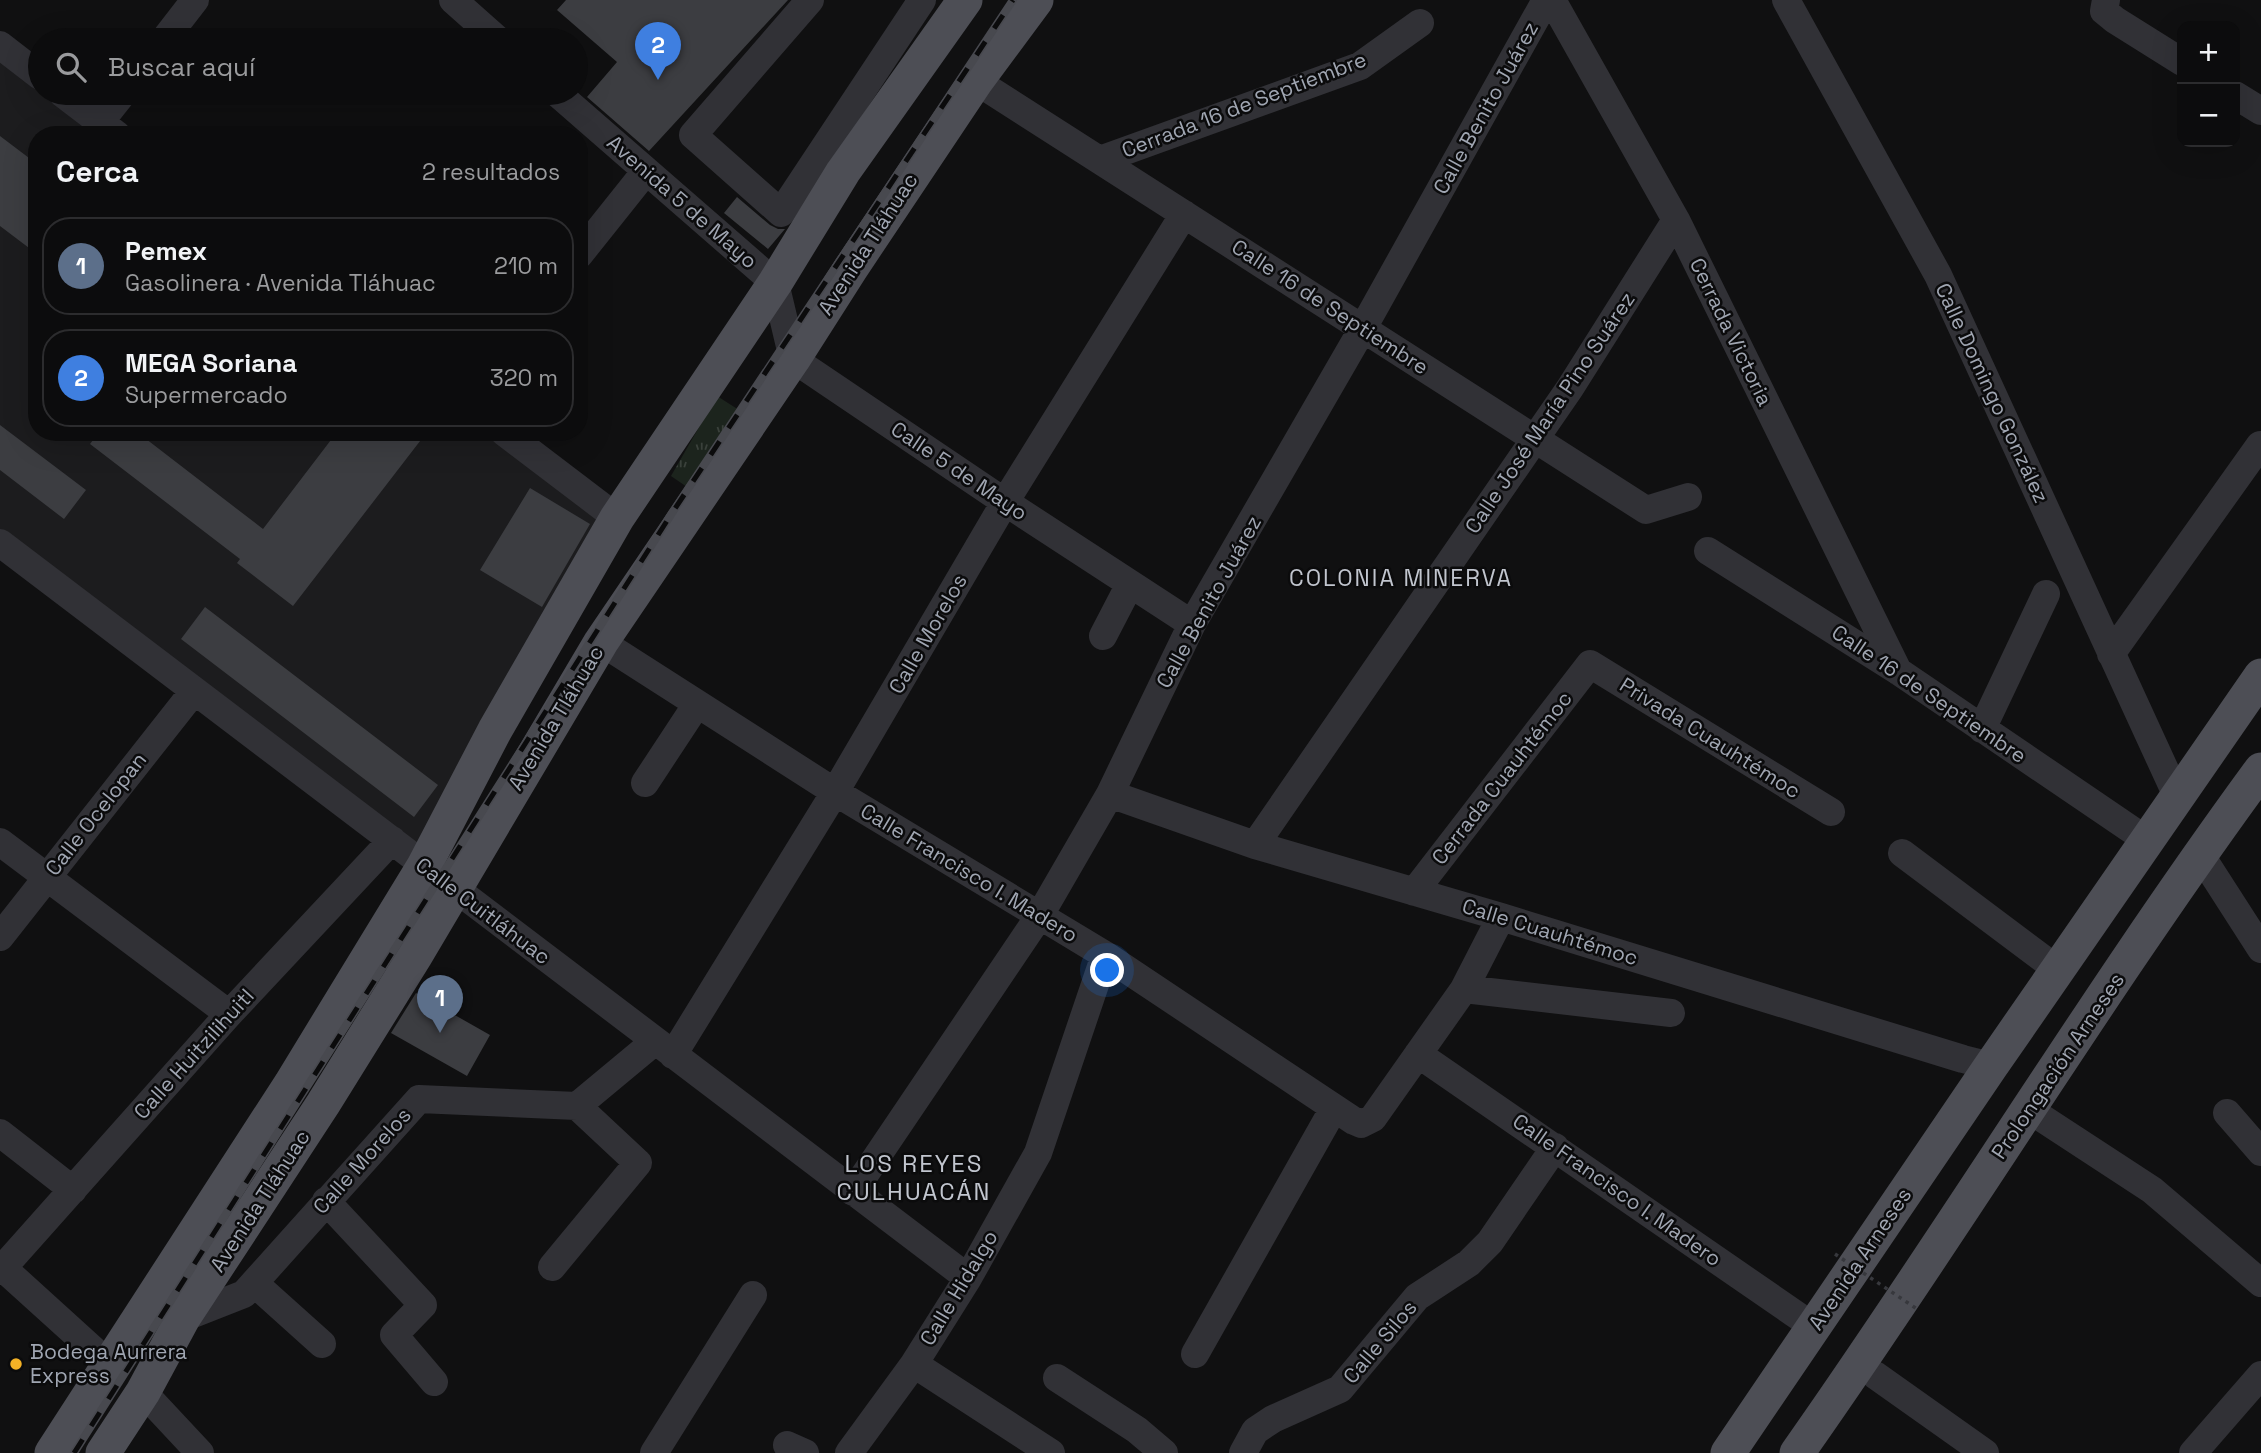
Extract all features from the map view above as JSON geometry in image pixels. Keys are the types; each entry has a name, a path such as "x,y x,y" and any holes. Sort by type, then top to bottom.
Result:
{"main road":[{"name":"Avenida Tláhuac","path":"52,1453 291,1084 424,866 495,730 617,518 775,283 843,172 965,0"},
{"name":"Avenida Tláhuac","path":"103,1453 143,1392 183,1318 323,1104 415,956 601,642 793,359 976,81 1036,0"},
{"path":"803,240 851,268"},
{"path":"1991,1066 2261,676"},
{"name":"Prolongación Arneses","path":"1867,1370 2028,1109 2200,854 2261,770"},
{"name":"Avenida Arneses","path":"1728,1453 1991,1066"},
{"path":"291,1084 323,1104"},
{"path":"1797,1453 1867,1370"}],"street":[{"path":"173,28 195,0"},
{"path":"453,0 484,28"},
{"path":"810,0 693,135 781,213 922,0"},
{"name":"Calle Benito Juárez","path":"853,1192 1040,915 1110,793 1192,624 1363,328 1546,0"},
{"name":"Cerrada Victoria","path":"1552,0 1676,220 1898,671"},
{"path":"2106,0 2104,10 2115,20 2177,59"},
{"name":"Calle Domingo González","path":"1798,6 1938,275 2177,796"},
{"name":"Cerrada 16 de Septiembre","path":"1100,160 1360,66 1420,23"},
{"path":"878,69 944,30"},
{"path":"0,45 28,67"},
{"name":"Calle 16 de Septiembre","path":"976,81 1646,510 1688,497"},
{"path":"2240,98 2261,111"},
{"path":"78,105 106,126"},
{"path":"110,126 118,105"},
{"name":"Avenida 5 de Mayo","path":"571,105 775,283"},
{"path":"843,172 844,118"},
{"path":"588,244 646,172"},
{"name":"Calle Morelos","path":"183,1318 244,1294 419,1099 577,1106 664,1048 835,792 1005,502 1184,214"},
{"name":"Calle José María Pino Suárez","path":"1255,845 1535,440 1676,220"},
{"path":"775,283 793,359"},
{"name":"Calle 5 de Mayo","path":"793,359 1192,624"},
{"path":"516,441 617,518"},
{"path":"2111,654 2260,445"},
{"name":"Calle Cuitláhuac","path":"0,543 968,1278"},
{"name":"Calle 16 de Septiembre","path":"1708,551 1898,671 2148,841"},
{"path":"1103,636 1130,584"},
{"path":"1982,729 2046,594"},
{"name":"Calle Francisco I. Madero","path":"601,642 835,792 1105,955 1361,1124 1373,1118 1464,989 1501,917"},
{"name":"Privada Cuauhtémoc","path":"1590,664 1831,812"},
{"name":"Cerrada Cuauhtémoc","path":"1414,892 1590,664"},
{"name":"Calle Ocelopan","path":"0,937 194,691"},
{"path":"645,783 697,704"},
{"name":"Calle Cuauhtémoc","path":"1110,793 1255,845 1991,1066"},
{"name":"Calle Huitzilihuitl","path":"1,1269 229,1014 392,840"},
{"path":"0,842 229,1014"},
{"path":"1902,853 2058,970"},
{"path":"2200,854 2261,949"},
{"name":"Calle Hidalgo","path":"849,1453 914,1364 968,1278 1038,1153 1105,955"},
{"path":"1464,989 1671,1013"},
{"name":"Calle Francisco I. Madero","path":"1418,1054 1814,1326"},
{"path":"552,1267 638,1163 577,1106"},
{"path":"1195,1354 1334,1108"},
{"path":"2028,1109 2152,1190 2261,1283"},
{"path":"2227,1113 2261,1152"},
{"path":"0,1133 73,1190"},
{"name":"Calle Silos","path":"1243,1453 1255,1430 1340,1389 1417,1297 1469,1263 1490,1242 1555,1147"},
{"path":"326,1201 423,1305 394,1335 434,1382"},
{"path":"1,1269 110,1365"},
{"path":"254,1283 321,1345"},
{"path":"654,1453 753,1296"},
{"path":"914,1364 1051,1453"},
{"path":"1867,1370 1985,1453"},
{"path":"2193,1453 2261,1375"},
{"path":"1057,1378 1137,1430 1164,1453"},
{"path":"143,1392 200,1453"}],"path":[{"path":"1835,1255 1917,1309"}],"shaded area":[{"path":"0,45 28,67 28,105 78,105 105,126 28,126 28,441 516,441 617,518 424,866 0,543"}],"green space":[{"path":"717,396 742,412 690,489 671,476"}],"building":[{"path":"566,0 788,0 649,151 588,98 617,62 588,37 588,28 578,28 557,10"},
{"path":"0,136 28,157 28,247 0,226"},
{"path":"737,197 770,225 785,229 768,249 724,213"},
{"path":"0,425 86,490 64,519 0,470"},
{"path":"92,441 149,441 263,529 330,441 420,441 293,606 237,563 240,559 90,444"},
{"path":"530,488 590,524 542,607 480,570"},
{"path":"205,607 438,785 414,817 181,639"},
{"path":"416,993 490,1035 467,1076 391,1033"}],"railway":[{"path":"74,1453 672,513 1013,0"}],"place":[{"name":"MEGA Soriana","path":"658,80"},
{"name":"Pemex","path":"440,1033"},
{"name":"Bodega Aurrera Express","path":"16,1364"}],"district":[{"name":"COLONIA MINERVA","path":"1401,578"},
{"name":"LOS REYES CULHUACÁN","path":"914,1178"}]}
